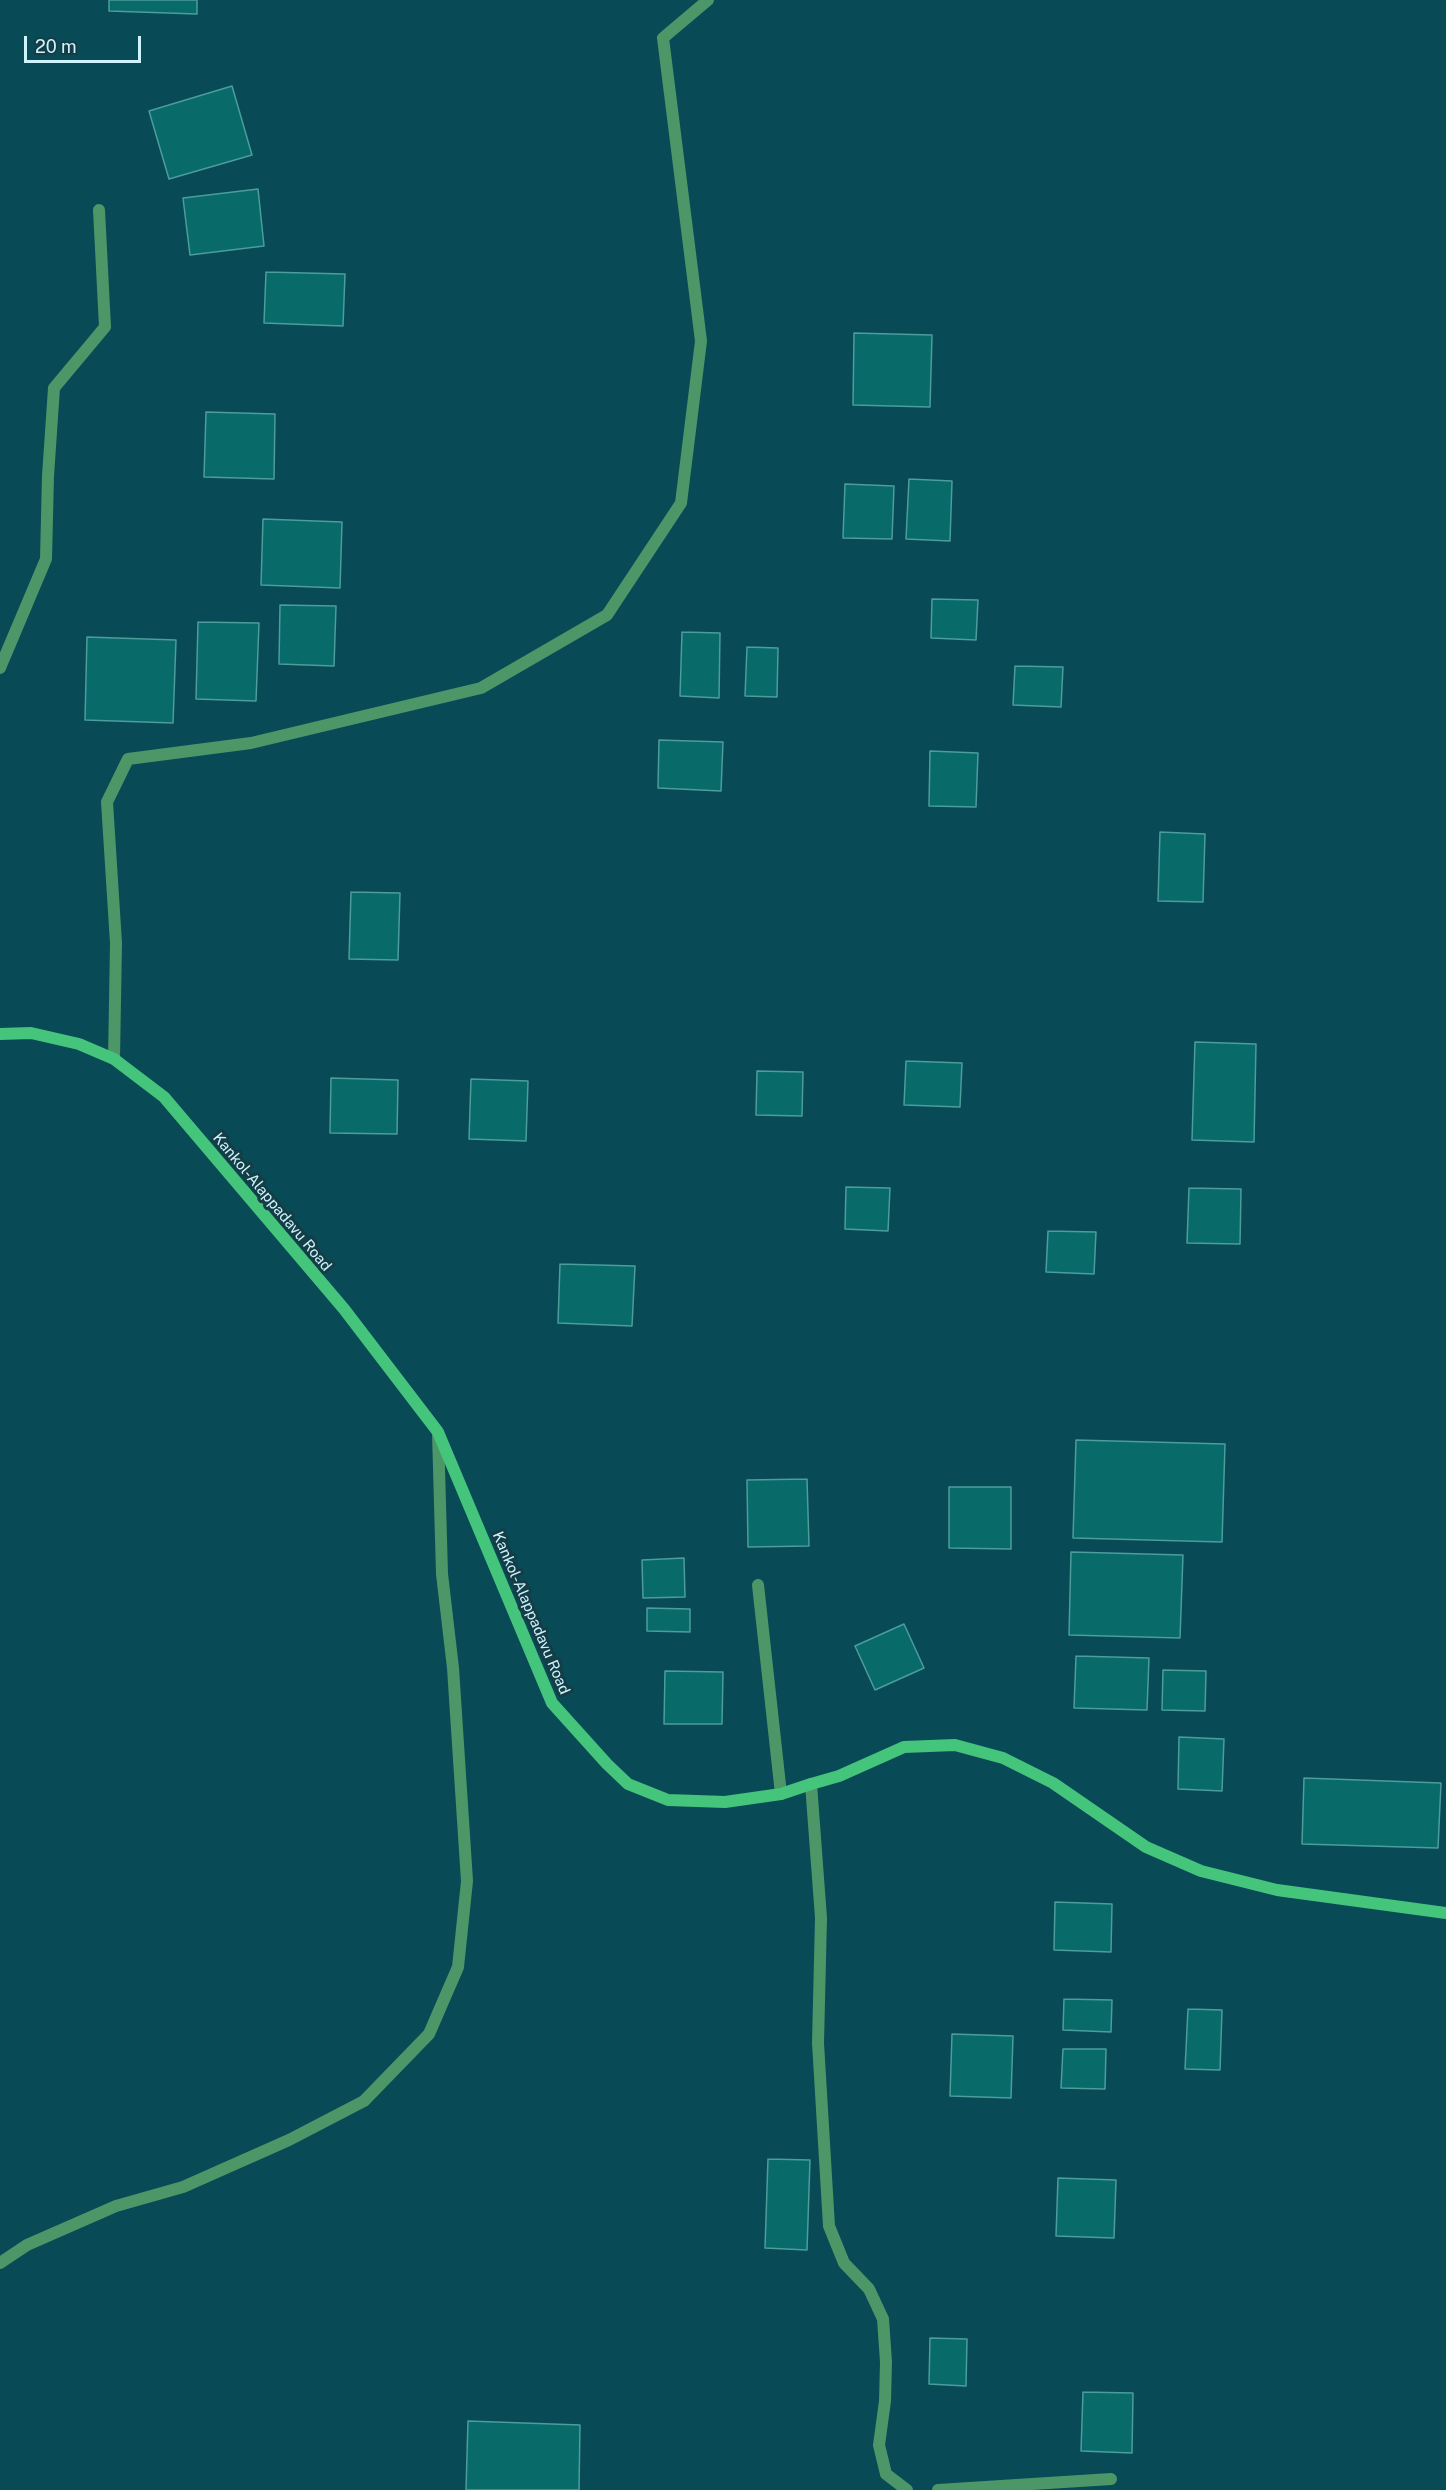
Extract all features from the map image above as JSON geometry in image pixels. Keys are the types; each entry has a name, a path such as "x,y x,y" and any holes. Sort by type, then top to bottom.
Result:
{"main road":[{"name":"Kankol-Alappadavu Road","path":"0,1034 31,1033 69,1042 114,1059 164,1097 344,1309 438,1432 552,1703 628,1784 668,1800 725,1802 781,1794 838,1776 904,1747 955,1745 1003,1758 1053,1783 1146,1847 1201,1871 1277,1890 1446,1912"}],"street":[{"path":"114,1059 116,944 107,802 128,759 251,743 481,688 607,615 681,503 701,341 663,38 708,0"},
{"path":"0,668 46,559 48,476 54,388 105,327 99,210"},
{"path":"0,2263 27,2245 117,2206 183,2187 289,2140 364,2101 429,2034 458,1967 467,1881 453,1668 442,1574 438,1432"},
{"path":"758,1585 781,1794"},
{"path":"811,1784 821,1918 818,2043 829,2226 844,2263 869,2289 883,2319 886,2362 885,2401 879,2445 886,2474 907,2490"},
{"path":"938,2490 1111,2479"}],"building":[{"path":"109,0 197,0 197,14 109,11"},
{"path":"232,86 252,155 169,179 149,111"},
{"path":"258,189 264,246 190,255 183,198"},
{"path":"266,272 345,274 343,326 264,323"},
{"path":"854,333 932,335 930,407 853,405"},
{"path":"206,412 275,414 274,479 204,477"},
{"path":"909,479 952,481 950,541 906,539"},
{"path":"845,484 894,486 892,539 843,538"},
{"path":"263,519 342,522 340,588 261,585"},
{"path":"932,599 978,600 976,640 931,638"},
{"path":"280,605 336,606 334,666 279,664"},
{"path":"198,622 259,623 256,701 196,699"},
{"path":"682,632 720,633 719,698 680,696"},
{"path":"87,637 176,640 173,723 85,720"},
{"path":"747,647 778,648 777,697 745,696"},
{"path":"1015,666 1063,667 1061,707 1013,705"},
{"path":"659,740 723,742 721,791 658,788"},
{"path":"930,751 978,753 976,807 929,806"},
{"path":"1160,832 1205,834 1203,902 1158,901"},
{"path":"351,892 400,893 398,960 349,959"},
{"path":"1195,1042 1256,1044 1254,1142 1192,1140"},
{"path":"906,1061 962,1063 960,1107 904,1105"},
{"path":"757,1071 803,1072 802,1116 756,1115"},
{"path":"331,1078 398,1080 397,1134 330,1133"},
{"path":"471,1079 528,1081 526,1141 469,1139"},
{"path":"846,1187 890,1188 888,1231 845,1229"},
{"path":"1189,1188 1241,1189 1240,1244 1187,1243"},
{"path":"1048,1231 1096,1232 1094,1274 1046,1272"},
{"path":"560,1264 635,1266 632,1326 558,1323"},
{"path":"1076,1440 1225,1444 1222,1542 1073,1538"},
{"path":"807,1479 809,1546 748,1547 747,1480"},
{"path":"949,1487 1011,1487 1011,1549 949,1548"},
{"path":"1071,1552 1183,1555 1180,1638 1069,1635"},
{"path":"684,1558 685,1597 643,1598 642,1560"},
{"path":"647,1608 690,1609 690,1632 647,1631"},
{"path":"904,1624 924,1668 875,1690 855,1646"},
{"path":"1076,1656 1149,1658 1147,1710 1074,1708"},
{"path":"1163,1670 1206,1671 1205,1711 1162,1710"},
{"path":"665,1671 723,1672 722,1724 664,1724"},
{"path":"1179,1737 1224,1739 1222,1791 1178,1789"},
{"path":"1304,1778 1441,1783 1438,1848 1302,1844"},
{"path":"1055,1902 1112,1904 1111,1952 1054,1950"},
{"path":"1064,1999 1112,2000 1111,2032 1063,2030"},
{"path":"1188,2009 1222,2010 1220,2070 1185,2069"},
{"path":"952,2034 1013,2036 1011,2098 950,2096"},
{"path":"1063,2049 1106,2049 1105,2089 1061,2088"},
{"path":"768,2159 810,2160 807,2250 765,2248"},
{"path":"1058,2178 1116,2180 1114,2238 1056,2236"},
{"path":"930,2338 967,2339 966,2386 929,2384"},
{"path":"1083,2392 1133,2393 1132,2453 1081,2451"},
{"path":"468,2421 580,2425 579,2490 466,2490"}]}
